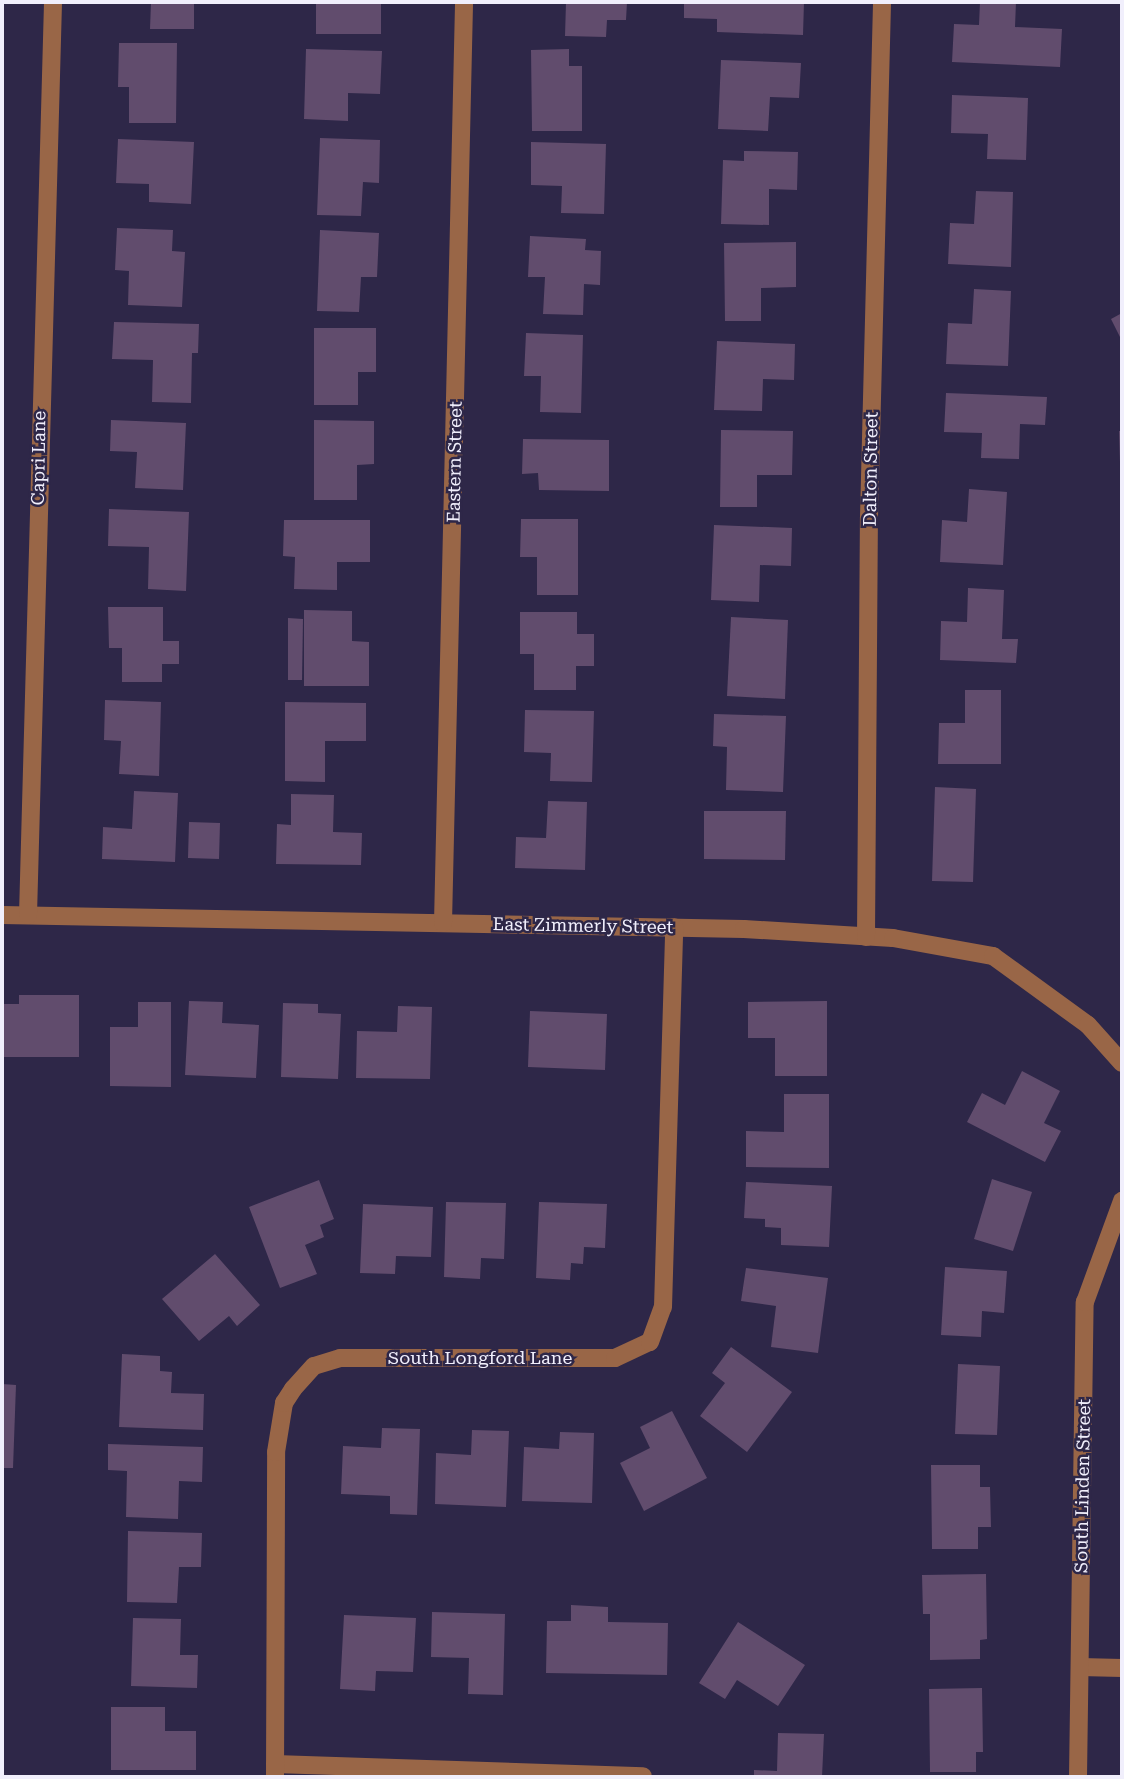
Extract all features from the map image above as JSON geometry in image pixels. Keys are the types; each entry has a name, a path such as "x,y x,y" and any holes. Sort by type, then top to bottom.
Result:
{"street":[{"name":"Capri Lane","path":"28,915 53,2"},
{"name":"Eastern Street","path":"443,923 464,2"},
{"name":"Dalton Street","path":"866,937 869,517 882,2"},
{"name":"East Zimmerly Street","path":"2,915 674,928 866,937 993,956 1088,1025 1122,1063"},
{"name":"South Longford Lane","path":"275,1771 276,1452 284,1403 293,1389 314,1366 340,1358 615,1358 650,1342 663,1307 674,928"},
{"name":"South Linden Street","path":"1078,1777 1085,1302 1122,1201"},
{"path":"1080,1667 1122,1668"},
{"path":"275,1771 643,1776"}],"building":[{"path":"151,2 194,2 194,29 150,29"},
{"path":"316,2 381,2 381,34 316,34"},
{"path":"566,2 627,2 626,20 607,20 606,37 565,36"},
{"path":"684,2 804,2 803,35 717,32 717,19 684,18"},
{"path":"980,2 1016,2 1015,27 1062,29 1060,67 952,62 954,24 979,25"},
{"path":"119,43 177,43 176,123 129,123 129,87 118,87"},
{"path":"306,49 382,51 380,94 348,93 348,121 304,119"},
{"path":"569,49 569,66 582,66 582,131 532,131 531,50"},
{"path":"721,60 801,63 799,98 770,97 768,131 718,129"},
{"path":"952,95 1028,98 1026,160 987,159 988,134 951,133"},
{"path":"320,138 380,140 379,183 363,182 361,216 317,215"},
{"path":"118,139 194,142 191,204 149,202 149,184 116,183"},
{"path":"531,142 606,144 604,214 561,213 562,186 531,185"},
{"path":"744,151 798,152 797,190 769,189 769,225 721,224 723,160 744,161"},
{"path":"976,191 1013,192 1011,267 948,264 950,223 974,224"},
{"path":"117,228 173,230 172,251 185,252 182,307 128,305 129,271 115,270"},
{"path":"320,230 379,233 377,277 361,277 359,312 317,311"},
{"path":"530,236 586,239 585,250 601,251 600,285 584,284 583,315 543,314 545,277 528,277"},
{"path":"796,242 796,287 761,288 761,321 725,321 724,243"},
{"path":"974,289 1011,291 1008,366 946,364 948,323 972,324"},
{"path":"1122,313 1122,341 1111,319"},
{"path":"114,322 199,324 198,353 192,353 191,403 152,402 153,360 112,359"},
{"path":"314,328 376,328 376,372 358,372 358,405 314,405"},
{"path":"526,333 583,335 581,413 540,412 541,376 524,376"},
{"path":"717,341 795,344 794,380 763,379 762,411 714,410"},
{"path":"946,393 1047,397 1045,425 1020,424 1019,459 981,458 982,433 944,432"},
{"path":"111,420 186,423 183,490 135,488 137,452 110,451"},
{"path":"314,420 374,421 374,464 357,465 357,500 314,500"},
{"path":"721,430 793,431 792,475 757,475 757,507 720,507"},
{"path":"1119,431 1122,431 1122,462 1120,462"},
{"path":"523,439 609,440 609,491 539,490 538,473 522,474"},
{"path":"969,489 1007,492 1003,565 940,562 942,520 967,522"},
{"path":"109,509 189,512 186,591 148,589 149,547 108,546"},
{"path":"521,519 578,519 578,595 537,595 537,557 520,557"},
{"path":"284,520 370,520 370,562 337,562 337,590 294,589 295,557 283,556"},
{"path":"714,525 792,528 791,566 760,565 759,602 711,600"},
{"path":"968,588 1004,590 1002,639 1018,639 1016,663 940,660 941,621 967,622"},
{"path":"108,607 163,607 163,641 179,641 179,664 162,664 162,682 122,682 122,648 109,648"},
{"path":"304,610 352,611 352,641 369,642 369,686 304,686"},
{"path":"520,612 577,612 577,634 594,634 594,666 576,666 576,690 534,690 534,654 520,654"},
{"path":"731,617 788,620 785,699 727,696"},
{"path":"288,618 303,619 302,680 288,680"},
{"path":"965,690 1001,690 1001,764 938,764 939,723 965,723"},
{"path":"105,700 161,702 159,776 119,774 121,741 104,740"},
{"path":"285,702 366,703 366,741 325,741 325,782 285,781"},
{"path":"525,710 594,711 592,782 550,781 551,753 524,752"},
{"path":"714,714 786,716 783,792 726,790 727,747 713,746"},
{"path":"935,787 976,789 973,882 932,881"},
{"path":"134,791 178,793 175,862 102,859 103,827 132,829"},
{"path":"291,794 334,795 333,832 362,833 361,865 276,864 277,824 291,825"},
{"path":"548,801 587,802 585,870 515,868 516,837 546,838"},
{"path":"704,811 786,811 785,860 704,859"},
{"path":"189,822 220,823 219,859 188,858"},
{"path":"19,995 79,995 79,1057 2,1057 2,1004 19,1004"},
{"path":"189,1001 223,1002 222,1023 259,1025 256,1078 185,1075"},
{"path":"827,1001 827,1076 775,1076 775,1038 748,1038 748,1002"},
{"path":"138,1002 171,1002 171,1087 110,1086 110,1027 138,1027"},
{"path":"283,1003 318,1004 318,1013 341,1014 338,1079 281,1077"},
{"path":"398,1006 432,1007 430,1079 356,1078 357,1031 397,1032"},
{"path":"530,1011 607,1014 605,1070 528,1067"},
{"path":"1022,1071 1060,1091 1044,1123 1061,1131 1045,1162 967,1122 982,1093 1005,1105"},
{"path":"784,1094 829,1094 829,1168 746,1167 746,1131 784,1132"},
{"path":"992,1179 1032,1192 1013,1251 974,1239"},
{"path":"319,1180 334,1219 320,1225 324,1237 305,1245 317,1274 280,1288 249,1207"},
{"path":"746,1182 832,1186 829,1247 781,1245 781,1228 765,1227 765,1219 744,1218"},
{"path":"446,1202 506,1203 504,1259 481,1258 480,1279 444,1277"},
{"path":"539,1202 607,1204 605,1248 584,1247 583,1264 571,1263 570,1280 536,1278"},
{"path":"363,1204 433,1207 431,1257 396,1256 395,1274 360,1273"},
{"path":"215,1254 260,1305 237,1326 229,1316 199,1341 162,1299"},
{"path":"945,1267 1007,1271 1004,1313 982,1311 981,1337 941,1335"},
{"path":"746,1268 828,1278 818,1353 771,1347 776,1306 741,1301"},
{"path":"731,1347 792,1392 747,1452 700,1416 725,1383 712,1373"},
{"path":"122,1354 160,1356 160,1371 172,1372 171,1393 204,1394 203,1430 119,1427"},
{"path":"958,1364 1000,1366 997,1435 955,1434"},
{"path":"2,1384 16,1385 13,1468 2,1468"},
{"path":"672,1411 707,1478 644,1511 620,1463 650,1448 640,1427"},
{"path":"382,1428 420,1429 417,1515 390,1514 390,1496 341,1494 343,1446 381,1448"},
{"path":"472,1430 509,1431 506,1507 435,1504 436,1453 471,1455"},
{"path":"560,1432 594,1433 592,1503 522,1501 524,1447 559,1449"},
{"path":"108,1444 203,1447 202,1482 179,1481 178,1519 126,1517 127,1471 108,1470"},
{"path":"931,1465 980,1465 980,1487 990,1487 991,1527 978,1527 978,1549 932,1549"},
{"path":"128,1531 202,1533 201,1567 179,1567 177,1603 127,1602"},
{"path":"986,1574 987,1639 980,1640 980,1659 930,1660 930,1614 923,1614 922,1575"},
{"path":"571,1605 608,1607 608,1622 668,1623 667,1675 546,1673 547,1621 571,1621"},
{"path":"432,1612 505,1614 503,1695 468,1694 469,1658 431,1657"},
{"path":"344,1615 416,1618 413,1672 376,1671 375,1691 340,1689"},
{"path":"133,1618 181,1619 180,1655 198,1655 197,1688 131,1686"},
{"path":"738,1622 805,1665 778,1706 737,1680 725,1699 699,1683"},
{"path":"982,1688 983,1752 976,1752 976,1772 930,1772 929,1689"},
{"path":"111,1707 165,1707 165,1731 196,1731 196,1770 111,1770"},
{"path":"778,1733 824,1734 822,1777 754,1777 754,1770 777,1771"}]}
